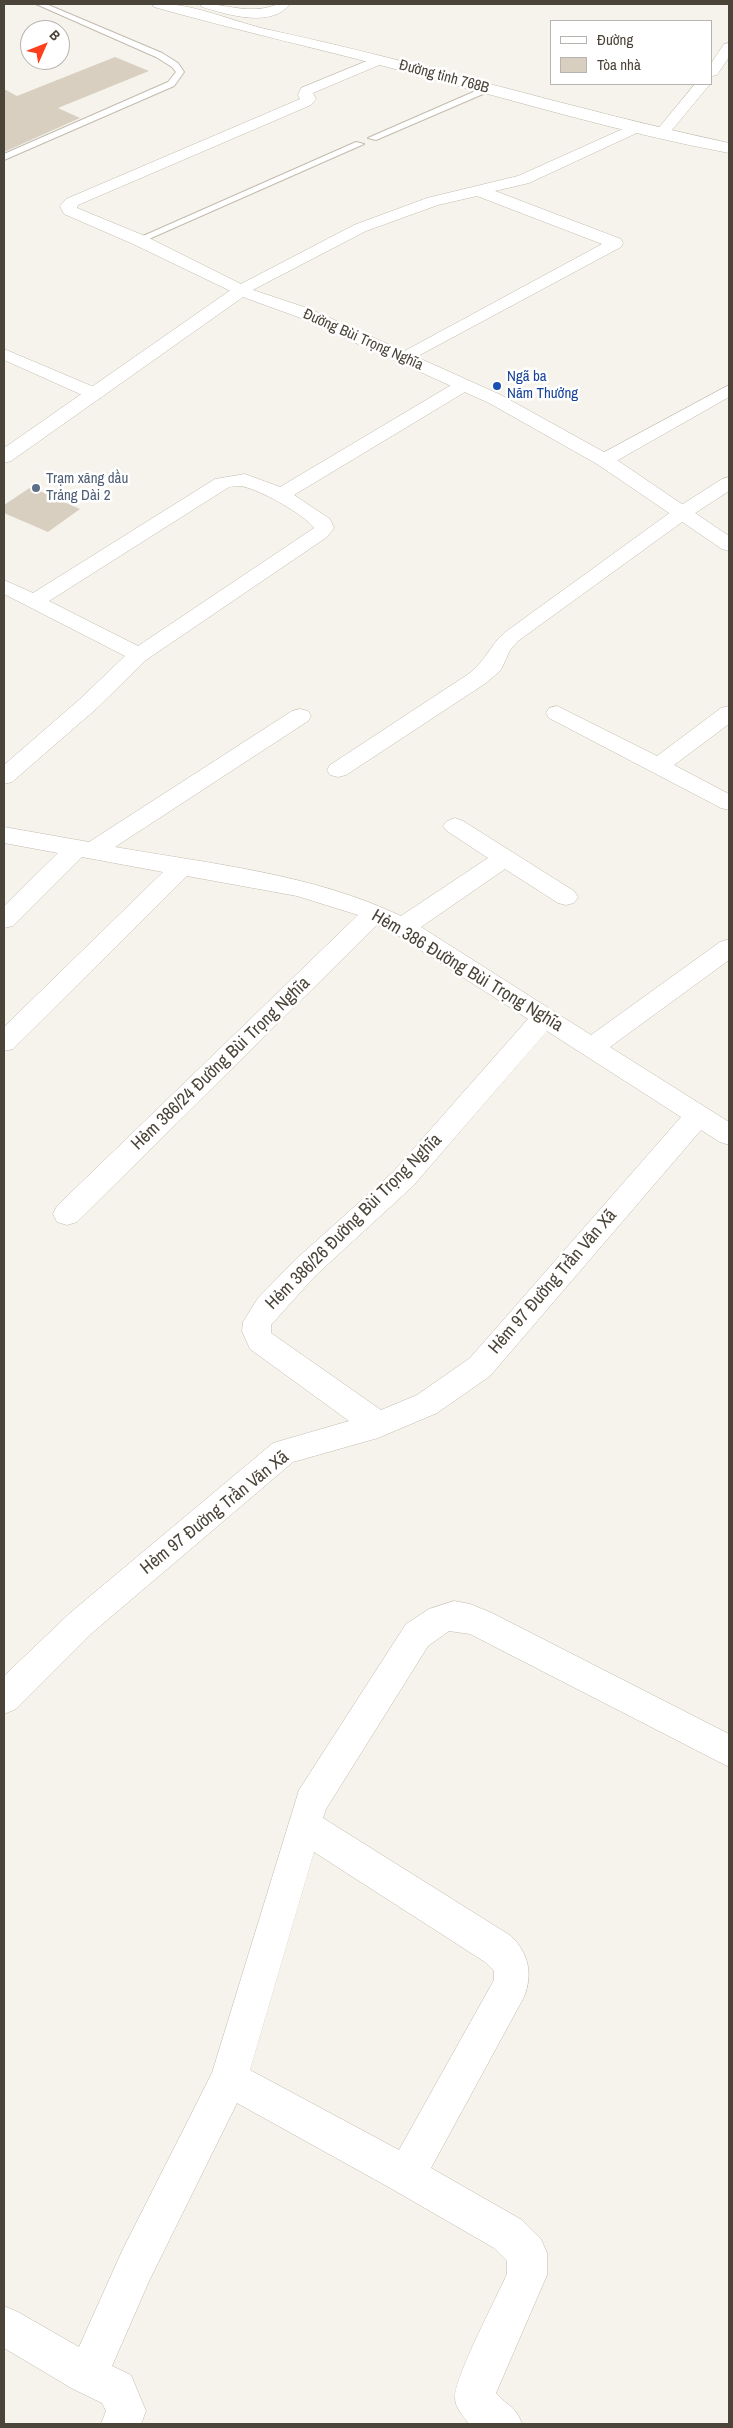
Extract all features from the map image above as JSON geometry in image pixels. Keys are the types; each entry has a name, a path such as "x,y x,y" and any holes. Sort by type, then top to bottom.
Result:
{"street":[{"name":"Đường tỉnh 768B","path":"159,4 243,28 379,60 636,128 729,148"},
{"path":"207,4 244,13 262,15 283,4"},
{"path":"713,71 729,47"},
{"name":"Đường Bùi Trọng Nghĩa","path":"379,60 306,91 305,95 309,99 306,102 82,198 68,206 70,210 82,217 139,240 241,291 304,313 494,398 604,460 729,545"},
{"path":"662,133 702,85"},
{"path":"4,457 241,291 360,228 433,201 523,180 636,128"},
{"path":"405,358 615,243 475,190"},
{"path":"4,354 95,394"},
{"path":"279,496 464,385"},
{"path":"604,460 729,390"},
{"path":"4,777 88,704 139,655 324,528 323,522 247,480 235,479 222,484 34,601"},
{"path":"338,770 478,678 493,664 500,648 511,637 682,513 729,483"},
{"path":"4,586 139,655"},
{"path":"557,713 660,765 729,803"},
{"path":"660,765 729,713"},
{"path":"4,920 86,848 300,716"},
{"path":"455,826 566,897"},
{"name":"Hẻm 386 Đường Bùi Trọng Nghĩa","path":"4,835 86,848 298,888 361,907 403,927 544,1018 719,1126"},
{"path":"403,927 504,858"},
{"path":"4,1042 182,866"},
{"name":"Hẻm 386/24 Đường Bùi Trọng Nghĩa","path":"67,1214 375,914"},
{"path":"592,1047 729,948"},
{"name":"Hẻm 386/26 Đường Bùi Trọng Nghĩa","path":"378,1425 260,1341 256,1331 257,1322 268,1306 305,1268 403,1179 544,1018"},
{"name":"Hẻm 97 Đường Trần Văn Xã","path":"4,1698 81,1624 284,1452 378,1425 427,1404 480,1367 719,1126"},
{"path":"87,2375 136,2265 228,2079 311,1802 417,1635 442,1618 462,1615 729,1751"},
{"path":"304,1826 498,1949 508,1959 513,1971 511,1984 406,2175"},
{"path":"228,2079 406,2175 508,2234 527,2253 527,2275 477,2387 475,2400 490,2417 502,2424"},
{"path":"4,2326 87,2375 117,2389 126,2411 121,2424"}],"lane":[{"path":"4,157 171,84 180,72 175,64 159,55 40,4"},
{"path":"374,138 487,88"},
{"path":"139,240 359,144"}],"building":[{"path":"115,57 149,71 58,108 80,118 4,152 4,89 17,96"},
{"path":"31,487 80,509 48,532 4,513 4,505"}],"place":[{"name":"Ngã ba Năm Thưởng","path":"497,386"},
{"name":"Trạm xăng dầu Trảng Dài 2","path":"36,488"}]}
